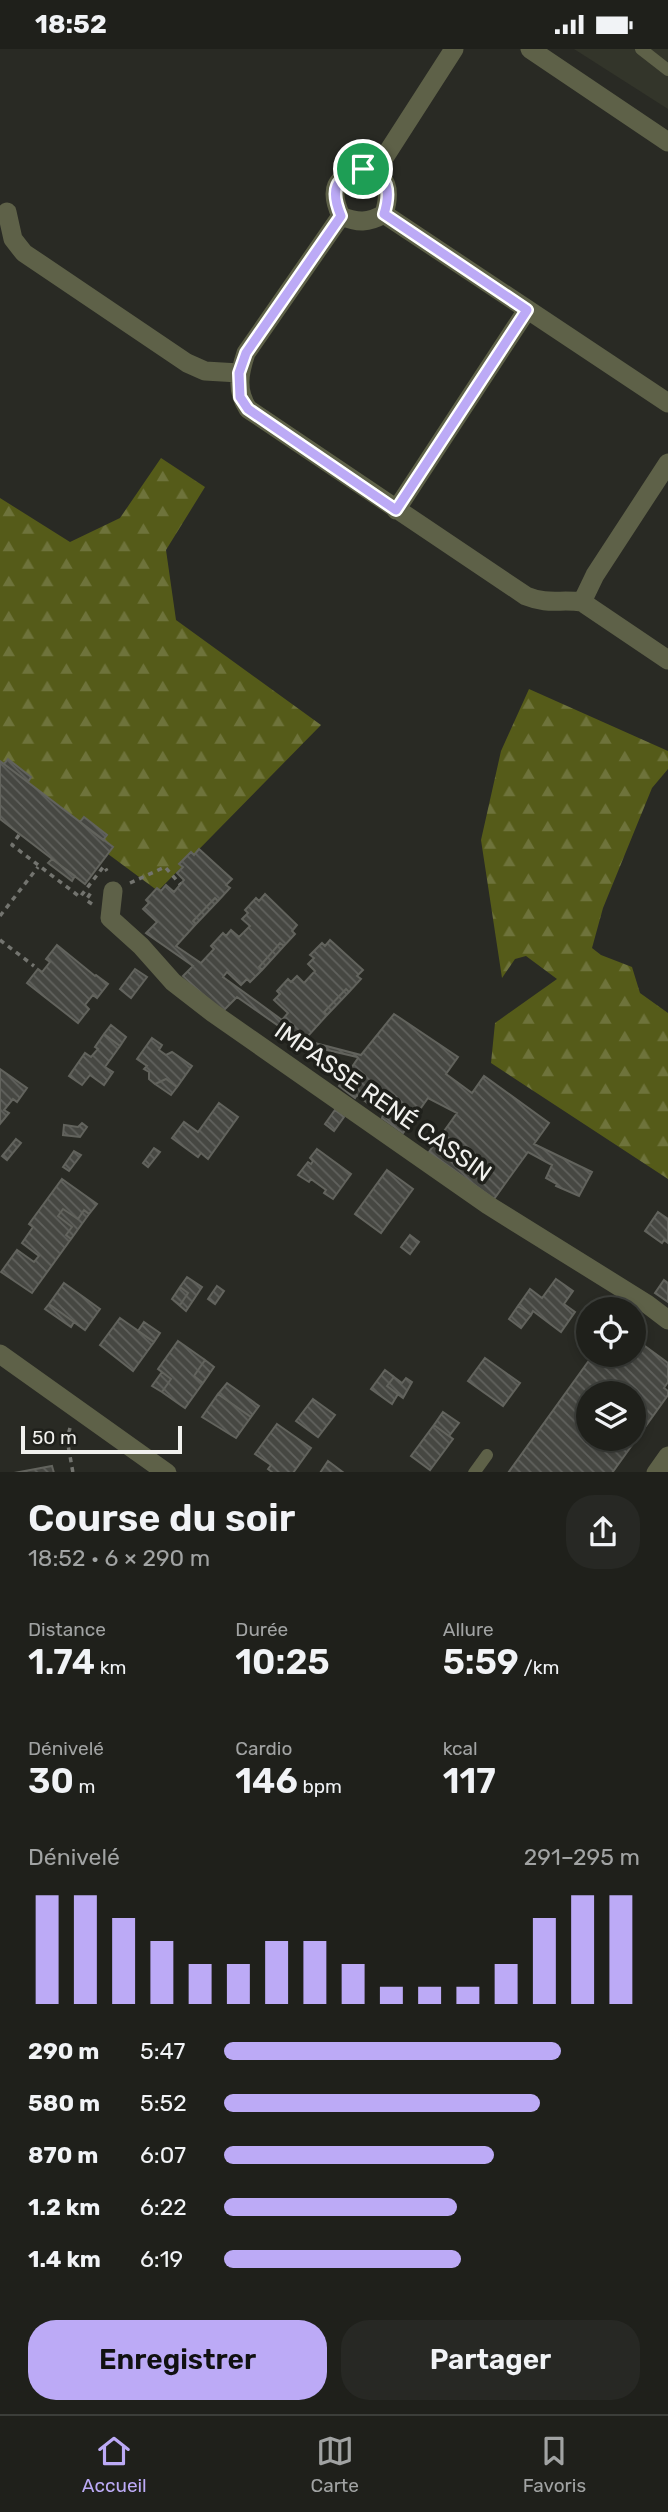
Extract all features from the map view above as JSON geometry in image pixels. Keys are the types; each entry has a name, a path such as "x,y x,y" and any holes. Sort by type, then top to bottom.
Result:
{"street":[{"path":"375,171 454,49"},
{"path":"530,49 668,142"},
{"path":"363,169 375,171 387,184 388,200 384,214 372,221 355,222 341,216 335,201 336,186 346,174 363,169"},
{"path":"7,212 13,239 24,253 187,363 205,371 239,373"},
{"path":"384,214 668,403"},
{"path":"341,216 246,353 239,373 240,397 248,409 526,596 543,603 566,600 582,602 668,660"},
{"path":"396,510 527,310"},
{"path":"582,602 595,575 668,463"},
{"name":"IMPASSE RENÉ CASSIN","path":"113,891 110,918 141,946 173,982 488,1205 668,1319"},
{"path":"0,1354 167,1472"},
{"path":"656,1472 668,1456"}],"lane":[{"path":"641,49 668,70"},
{"path":"474,1472 487,1455"}],"path":[{"path":"19,835 12,845 80,897 104,866 108,870 86,900 94,905 113,891 165,867 180,884"},
{"path":"0,916 38,867"},
{"path":"0,940 34,966"},
{"path":"70,1428 67,1439 74,1472"}],"shaded area":[{"path":"574,49 668,49 668,109"}],"green space":[{"path":"161,458 205,487 166,550 176,620 321,725 158,891 0,774 0,498 70,542 120,518"},
{"path":"529,689 668,751 668,769 652,788 603,908 592,948 601,955 632,967 640,993 668,1013 668,1179 491,1063 495,1023 557,979 526,956 515,959 502,978 481,840 501,751"}],"building":[{"path":"8,759 31,777 28,782 4,764"},
{"path":"0,761 113,847 85,884 0,819"},
{"path":"84,817 107,835 103,840 80,822"},
{"path":"199,849 232,879 226,885 230,888 218,901 215,898 193,921 196,924 176,946 201,963 214,949 211,946 223,933 226,936 231,930 239,937 250,926 242,919 248,913 245,910 256,898 259,901 265,894 297,925 292,931 295,934 284,946 280,943 259,967 262,970 250,982 247,979 241,985 227,972 223,977 282,1020 288,1013 274,1000 280,994 277,991 288,979 291,982 297,976 304,983 315,971 308,964 314,958 310,955 322,943 325,946 330,940 363,970 357,976 361,979 349,992 346,989 324,1012 327,1015 307,1037 311,1042 361,1055 394,1014 458,1057 446,1074 472,1093 484,1076 549,1123 534,1144 592,1172 579,1196 556,1186 557,1184 546,1178 552,1165 528,1152 494,1199 429,1152 457,1113 428,1098 403,1133 357,1095 355,1098 339,1086 357,1057 306,1045 237,997 222,1012 183,976 193,966 146,933 157,922 143,909 149,903 146,900 157,888 161,891 166,885 174,892 184,880 177,873 183,867 179,864 191,852 194,855"},
{"path":"52,859 75,876 72,881 48,863"},
{"path":"215,898 218,901 196,924 193,921"},
{"path":"280,943 284,946 262,970 259,967"},
{"path":"57,945 108,984 97,998 93,995 85,1005 89,1009 78,1023 27,983 38,969 42,972 50,962 46,959"},
{"path":"135,969 147,977 131,998 120,989"},
{"path":"346,989 349,992 327,1015 324,1012"},
{"path":"111,1025 126,1037 120,1046 104,1034"},
{"path":"104,1034 120,1046 105,1067 113,1072 104,1085 90,1075 82,1085 69,1076 85,1053 91,1057 98,1049 95,1047"},
{"path":"152,1038 162,1045 159,1050 166,1055 172,1052 192,1066 177,1087 166,1079 155,1084 149,1079 149,1072 144,1069 147,1066 137,1059"},
{"path":"0,1069 27,1088 17,1102 13,1099 4,1110 9,1113 0,1124"},
{"path":"166,1079 177,1087 171,1095 155,1084"},
{"path":"219,1103 238,1117 208,1159 201,1153 198,1157 172,1138 184,1122 198,1132"},
{"path":"335,1110 344,1117 334,1131 325,1124"},
{"path":"82,1123 87,1127 80,1137 63,1135 64,1125 78,1127"},
{"path":"16,1139 21,1143 7,1160 2,1156"},
{"path":"154,1148 160,1152 148,1167 143,1163"},
{"path":"317,1149 351,1174 333,1199 311,1179 309,1182 298,1175 308,1162 311,1164 313,1161 310,1158"},
{"path":"74,1151 81,1155 69,1171 63,1167"},
{"path":"387,1170 413,1189 381,1233 355,1214"},
{"path":"62,1179 97,1204 89,1214 84,1210 78,1219 63,1209 58,1216 72,1227 66,1235 71,1239 32,1293 1,1272 17,1250 34,1262 39,1256 22,1243 33,1227 29,1224"},
{"path":"63,1209 78,1219 84,1210 89,1214 71,1239 66,1235 72,1227 58,1216"},
{"path":"658,1212 668,1219 668,1243 664,1240 662,1243 645,1231"},
{"path":"410,1235 419,1242 410,1254 401,1247"},
{"path":"187,1277 202,1287 186,1311 172,1299 180,1305 188,1293 180,1287"},
{"path":"556,1279 573,1291 564,1304 575,1312 561,1332 533,1311 531,1315 518,1306 530,1289 542,1298"},
{"path":"664,1280 668,1283 668,1302 655,1293"},
{"path":"64,1283 100,1309 85,1330 49,1304"},
{"path":"217,1286 224,1291 215,1304 208,1299"},
{"path":"180,1287 188,1293 180,1305 172,1299"},
{"path":"49,1304 74,1322 71,1327 45,1309"},
{"path":"518,1306 531,1315 521,1328 509,1319"},
{"path":"120,1318 154,1342 133,1371 100,1345"},
{"path":"144,1322 160,1333 154,1342 138,1331"},
{"path":"178,1341 205,1360 194,1376 203,1383 185,1408 162,1392 171,1379 158,1369"},
{"path":"646,1347 668,1363 668,1382 664,1388 668,1395 646,1426 646,1381 576,1381 576,1451 628,1451 613,1472 509,1472 584,1367 646,1367"},
{"path":"485,1358 520,1383 503,1406 468,1381"},
{"path":"205,1360 214,1367 203,1383 194,1376"},
{"path":"385,1370 394,1377 387,1386 398,1394 392,1404 371,1389"},
{"path":"162,1372 171,1379 162,1392 152,1386"},
{"path":"394,1377 402,1383 406,1378 412,1382 403,1398 387,1386"},
{"path":"227,1383 259,1406 251,1417 218,1394"},
{"path":"218,1394 251,1417 236,1438 202,1417"},
{"path":"313,1399 335,1415 318,1437 296,1421"},
{"path":"443,1412 459,1423 449,1436 434,1425"},
{"path":"277,1424 311,1448 294,1472 272,1472 268,1469 271,1465 255,1454"},
{"path":"434,1425 453,1439 430,1470 411,1456"},
{"path":"328,1461 343,1472 321,1472"},
{"path":"52,1466 54,1472 19,1472"}],"route":[{"path":"363,169 375,171 387,184 388,200 384,214 527,310 396,510 248,409 240,397 239,373 246,353 341,216 335,201 336,186 346,174 363,169"}]}
